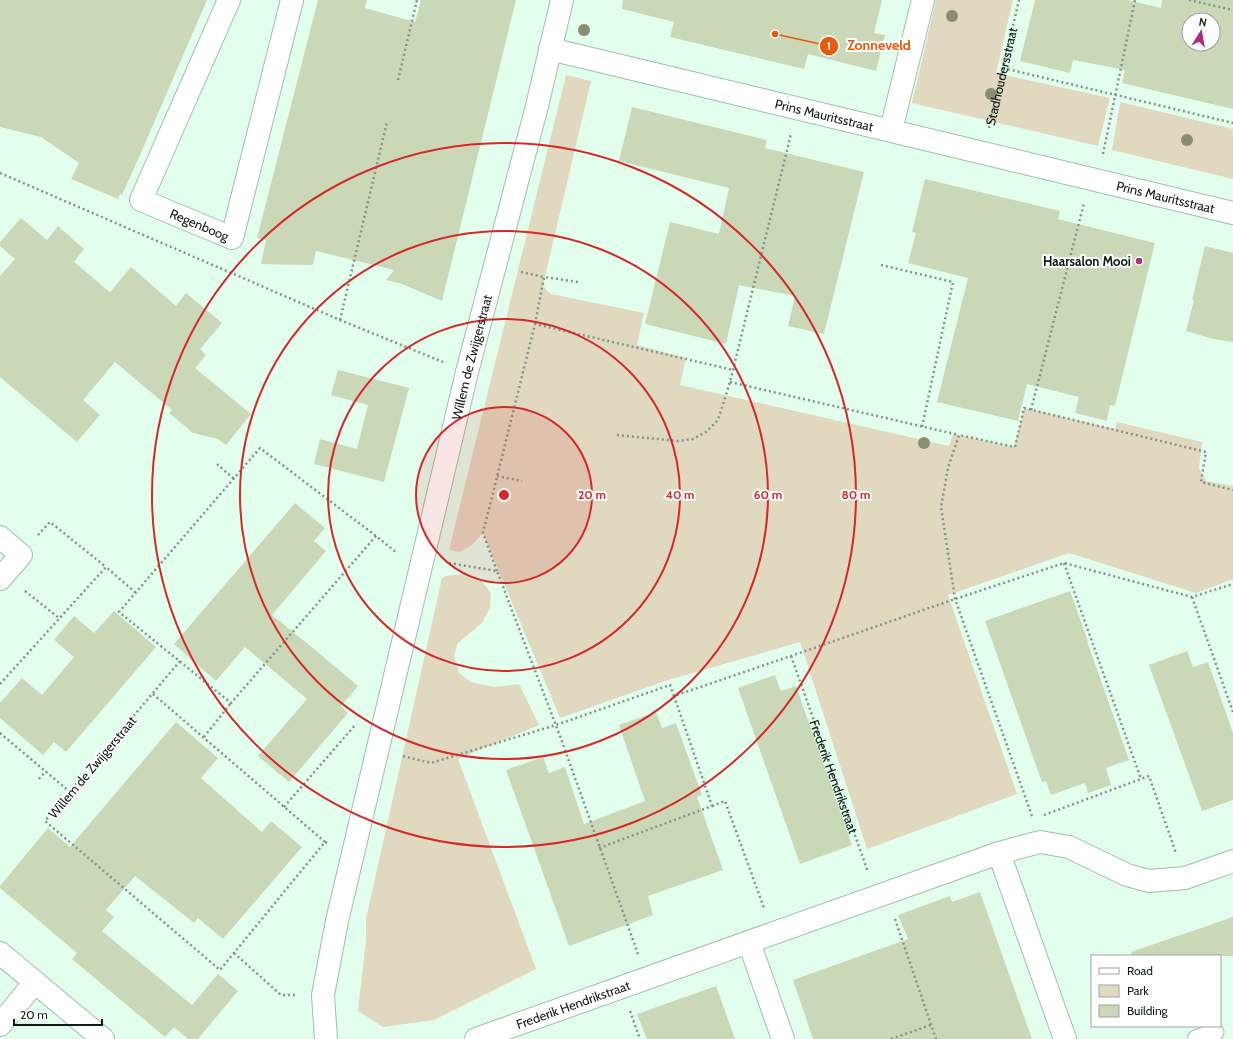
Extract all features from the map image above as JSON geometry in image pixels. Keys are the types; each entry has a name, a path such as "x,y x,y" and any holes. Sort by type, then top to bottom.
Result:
{"street":[{"name":"Regenboog","path":"228,0 141,200 232,238 292,0"},
{"name":"Willem de Zwijgerstraat","path":"326,1039 324,995 337,921 467,372 499,252 562,0"},
{"path":"891,130 923,0"},
{"name":"Prins Mauritsstraat","path":"550,49 1233,213"},
{"path":"0,537 21,555 2,577"},
{"name":"Frederik Hendrikstraat","path":"480,1039 999,853 1040,842 1069,847 1127,875 1149,881 1185,878 1233,861"},
{"path":"999,853 1065,1039"},
{"path":"750,942 783,1039"},
{"path":"0,953 103,1039"},
{"path":"0,1024 35,982"}],"lane":[{"path":"1196,1039 1215,1032"}],"path":[{"path":"398,80 417,0"},
{"name":"Stadhoudersstraat","path":"983,153 1019,0"},
{"name":"Prins Mauritsstraat","path":"1094,179 1116,95 1135,0"},
{"path":"1189,0 1233,10"},
{"path":"1003,68 1233,123"},
{"path":"617,435 678,441 693,439 706,432 718,420 730,382 797,108"},
{"path":"340,320 387,122"},
{"path":"0,173 340,320 467,372"},
{"path":"1031,410 1094,179"},
{"path":"881,265 954,282 922,427"},
{"name":"Frederik Hendrikstraat","path":"578,282 544,277 535,324 483,533 556,725 647,978"},
{"path":"535,324 733,370"},
{"path":"730,382 1014,447 1024,408 1206,452 1201,482 1233,490"},
{"path":"959,435 948,468 941,507 955,599 1040,842"},
{"path":"204,737 376,536 260,448 120,612 232,703"},
{"path":"217,464 234,479"},
{"path":"497,476 522,481"},
{"path":"21,555 50,522 136,592"},
{"path":"422,558 497,571"},
{"path":"1064,563 1141,779"},
{"path":"674,696 1064,563 1192,598 1233,584"},
{"path":"0,684 106,567"},
{"path":"2,577 59,618"},
{"path":"1192,598 1233,712"},
{"name":"Frederik Hendrikstraat","path":"791,656 881,895"},
{"name":"Willem de Zwijgerstraat","path":"180,662 45,822 220,970 325,842"},
{"path":"377,751 431,763 556,725 670,685 712,806"},
{"path":"153,694 325,842 354,848"},
{"path":"284,807 367,711 386,715"},
{"path":"0,733 70,792"},
{"path":"39,779 46,771"},
{"path":"1032,819 1149,776 1185,878"},
{"path":"599,848 725,801 773,934"},
{"path":"881,895 936,1039"},
{"path":"234,953 281,994 324,995"},
{"path":"891,1039 931,1025"}],"green space":[{"path":"936,0 1013,0 996,73 1110,98 1098,146 912,103"},
{"path":"566,75 591,81 543,285 551,294 644,313 637,345 686,358 680,385 949,446 953,434 1014,447 1024,408 1115,429 1117,422 1202,442 1199,468 1206,481 1233,486 1233,579 1196,593 1069,553 948,595 1017,794 867,849 800,642 665,681 560,718 483,533 472,545 460,552 449,550"},
{"path":"1120,102 1233,129 1233,179 1112,150"},
{"path":"463,574 479,578 491,593 490,608 482,623 457,644 454,656 459,673 471,682 494,687 519,684 539,725 458,759 536,969 434,1020 383,1027 358,1011 366,940 366,919 442,578 446,576"}],"building":[{"path":"0,0 207,0 144,146 122,195 120,194 118,199 71,179 79,163 41,137 0,127"},
{"path":"318,0 367,0 365,8 415,22 421,0 516,0 442,301 402,284 386,280 394,270 316,251 313,265 261,264 266,240 257,238"},
{"path":"623,0 882,0 874,33 885,35 876,71 808,54 804,69 670,37 674,22 622,9"},
{"path":"1035,0 1128,0 1161,8 1162,0 1233,0 1233,109 1122,83 1125,70 1073,60 1070,73 1020,61"},
{"path":"632,107 767,140 765,148 864,172 824,334 788,326 795,296 739,285 726,344 645,324 670,222 719,234 729,188 619,161"},
{"path":"925,179 1060,211 1058,219 1155,243 1115,406 1110,405 1107,421 1075,413 1079,397 1027,384 1018,421 937,402 968,278 908,263 916,233 912,232"},
{"path":"21,218 47,240 58,226 84,249 74,262 110,292 131,267 176,306 186,293 222,323 200,349 206,355 195,368 251,414 226,445 218,439 193,433 169,413 172,410 115,362 83,400 100,415 77,442 0,377 0,276 15,259 0,246 0,242"},
{"path":"1205,246 1233,253 1233,342 1213,339 1186,331"},
{"path":"338,370 409,388 384,482 314,464 320,439 357,449 368,405 331,395"},
{"path":"295,503 325,528 314,541 326,551 272,615 358,686 341,706 348,713 289,782 258,756 307,699 245,647 216,681 174,644"},
{"path":"1070,591 1129,760 1106,768 1111,785 1088,793 1085,783 1051,795 1046,781 1042,782 985,621"},
{"path":"114,611 156,647 66,752 54,742 43,755 0,718 0,703 22,678 42,695 74,657 54,640 74,616 94,633"},
{"path":"1187,651 1193,667 1208,662 1233,733 1233,800 1202,811 1149,665"},
{"path":"775,675 781,691 796,686 852,845 800,864 738,688"},
{"path":"656,712 662,728 676,723 702,795 697,797 723,870 648,896 653,915 569,946 506,770 543,757 549,773 565,767 584,824 645,801 619,725"},
{"path":"176,722 218,758 201,778 262,832 271,821 302,847 223,939 198,918 194,923 135,876 106,910 114,917 102,931 192,1005 218,974 238,991 198,1039 188,1039 174,1027 165,1037 72,959 77,953 0,888 0,886 48,828 70,847"},
{"path":"980,892 1032,1039 813,1039 793,980 908,939 898,915 950,896 952,902"},
{"path":"1233,917 1233,956 1132,955 1131,952"},
{"path":"716,986 735,1039 647,1039 637,1014"}],"place":[{"name":"Zonneveld","path":"775,34"},
{"name":"Haarsalon Mooi","path":"1139,261"}]}
